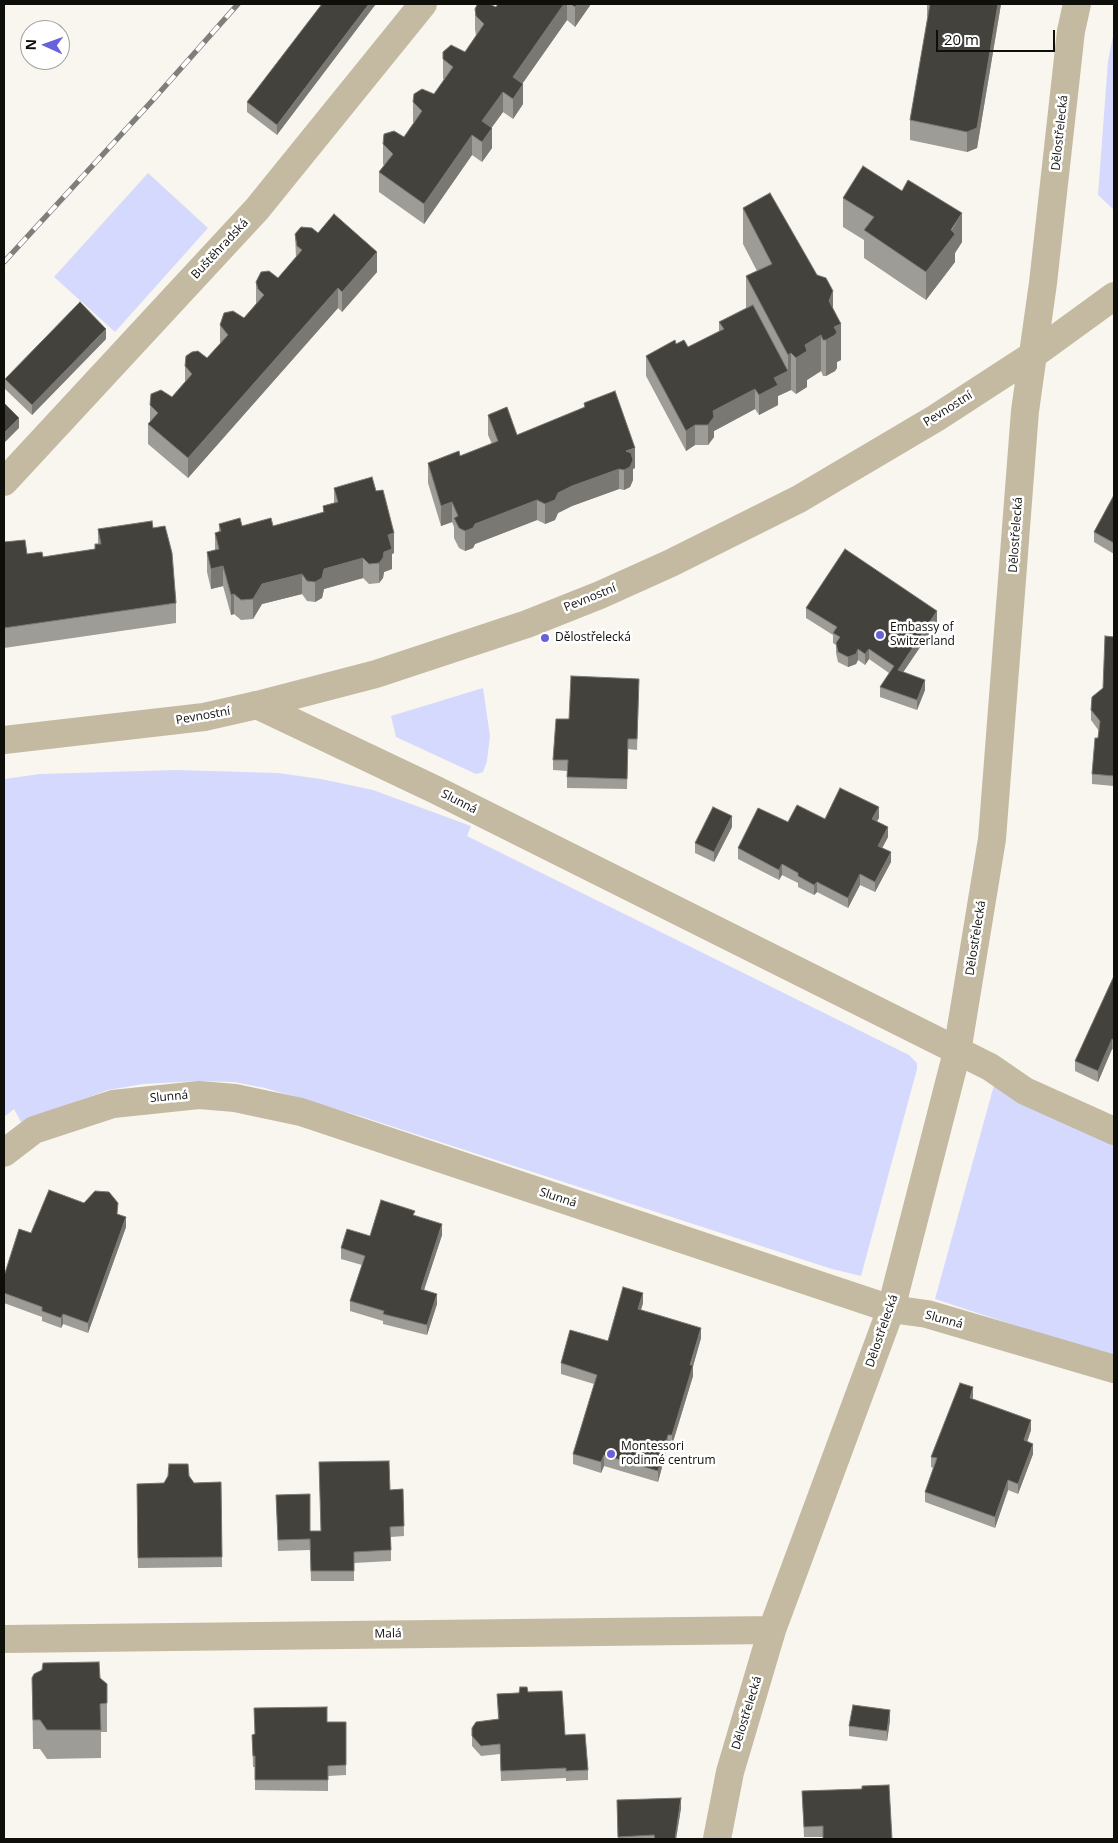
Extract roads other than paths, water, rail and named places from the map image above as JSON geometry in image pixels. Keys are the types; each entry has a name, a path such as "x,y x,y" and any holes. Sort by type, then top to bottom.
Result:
{"street":[{"name":"Buštěhradská","path":"4,482 257,209 423,4"},
{"name":"Dělostřelecká","path":"717,1839 730,1772 772,1630 891,1309 957,1052 992,840 1025,411 1071,31 1077,4"},
{"name":"Pevnostní","path":"4,740 204,717 376,674 527,624 609,591 799,499 936,418 1033,355 1114,296"},
{"name":"Slunná","path":"257,705 436,790 990,1067 1025,1091 1114,1131"},
{"name":"Slunná","path":"4,1153 34,1130 113,1104 199,1095 235,1098 310,1115 891,1309 927,1314 1114,1369"},
{"name":"Malá","path":"4,1638 772,1630"}],"railway":[{"path":"4,262 238,4"}],"place":[{"name":"Embassy of Switzerland","path":"880,635"},
{"name":"Dělostřelecká","path":"545,638"},
{"name":"Montessori rodinné centrum","path":"611,1454"}]}
